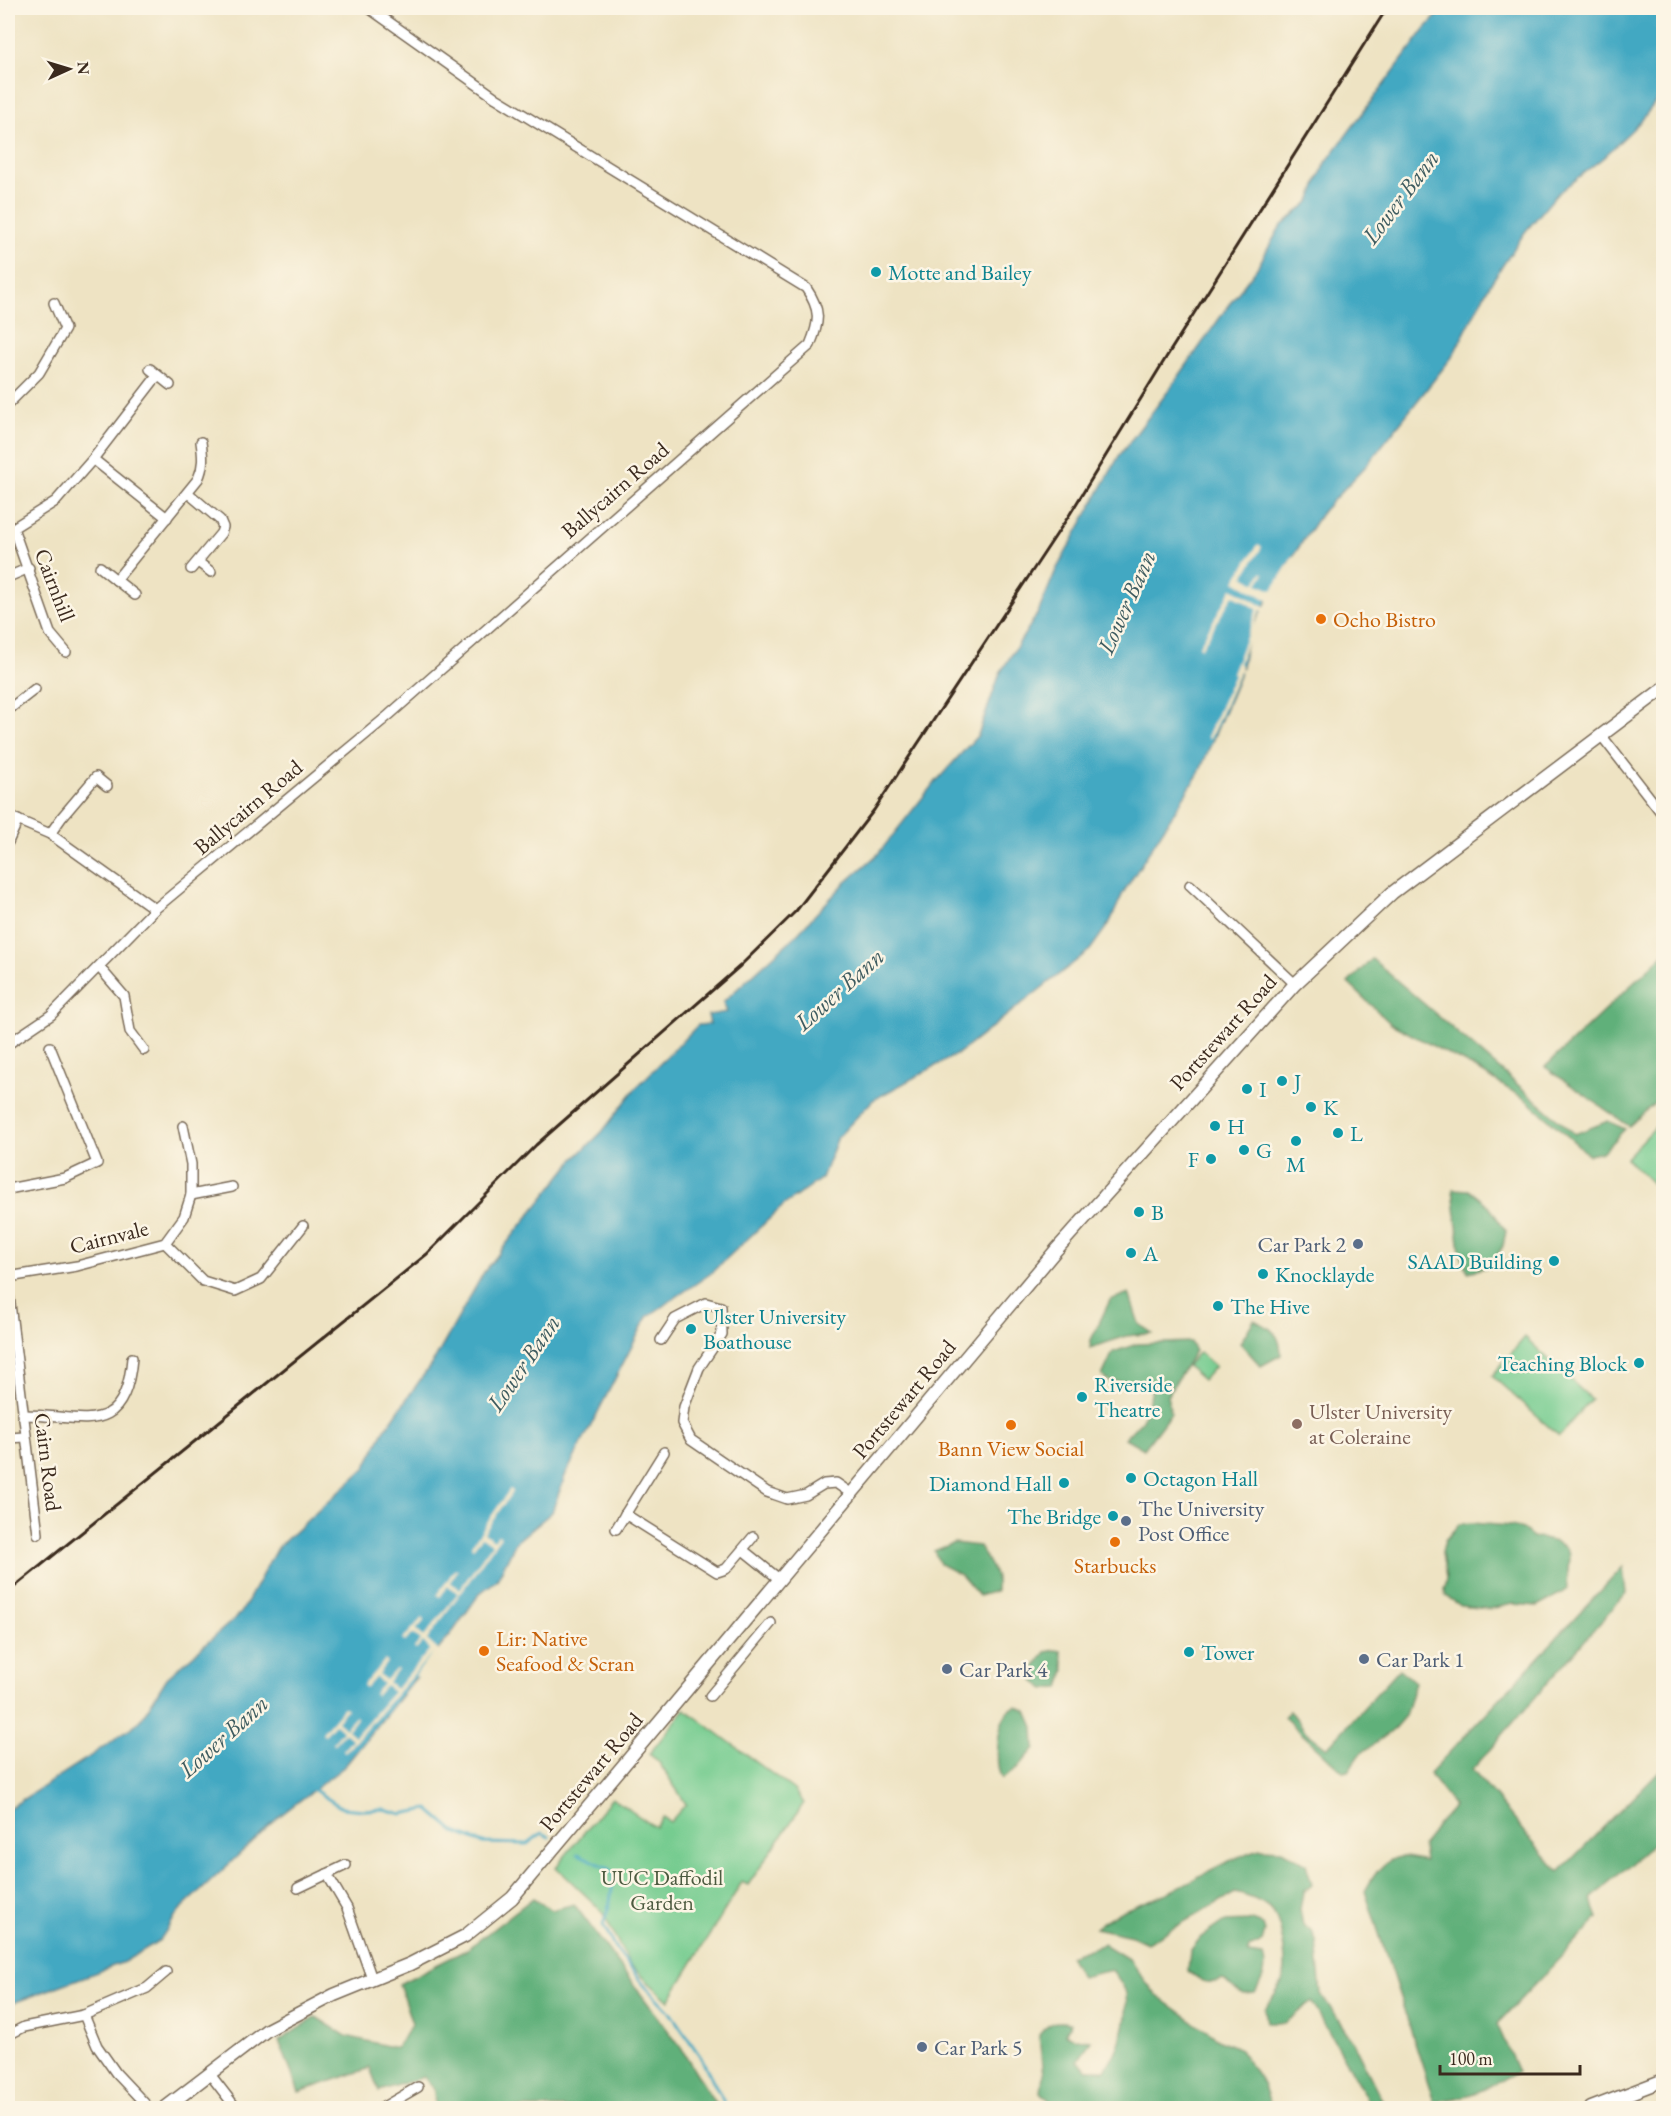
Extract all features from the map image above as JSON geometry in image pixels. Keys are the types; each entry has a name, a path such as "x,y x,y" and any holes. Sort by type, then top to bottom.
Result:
{"main road":[{"name":"Portstewart Road","path":"165,2109 267,2030 334,1995 410,1964 465,1936 521,1889 1056,1251 1295,984 1392,893 1664,688"},
{"path":"1595,2108 1664,2080"}],"street":[{"name":"Ballycairn Road","path":"8,1044 51,1015 155,909 389,715 801,353 810,345 818,326 816,303 806,288 496,98 369,8"},
{"path":"8,404 39,373 65,329 54,303"},
{"path":"150,369 170,385"},
{"name":"Cairnhill","path":"66,652 50,633 13,528 56,501 93,459 158,376"},
{"path":"116,580 188,493 202,470 201,442"},
{"path":"93,459 167,518"},
{"path":"188,493 219,519 223,527 221,533 191,570"},
{"path":"198,562 211,572"},
{"path":"99,567 135,595"},
{"path":"8,577 28,568"},
{"path":"8,710 35,688"},
{"path":"1601,735 1664,816"},
{"path":"50,834 96,777 106,786"},
{"path":"8,816 50,834 155,909"},
{"path":"8,842 18,820"},
{"path":"1190,885 1295,984"},
{"path":"99,967 124,996 129,1031 144,1050"},
{"path":"8,1189 65,1178 97,1163 50,1047"},
{"name":"Cairnvale","path":"8,1277 78,1266 165,1243 184,1217 191,1195 190,1164 183,1126"},
{"path":"191,1195 232,1187"},
{"path":"165,1243 203,1281 235,1292 261,1279 303,1226"},
{"name":"Cairn Road","path":"8,1287 11,1335 38,1534"},
{"path":"661,1340 675,1319 706,1303 721,1307 722,1334 699,1368 684,1407 682,1423 691,1440 767,1492 787,1499 806,1495 824,1484 836,1483 852,1494"},
{"path":"22,1415 92,1420 106,1414 118,1405 127,1392 132,1358"},
{"path":"8,1438 25,1437"},
{"path":"616,1529 664,1452"},
{"path":"625,1514 713,1571 720,1572 726,1569 753,1537"},
{"path":"743,1550 779,1579"},
{"path":"710,1696 771,1623"},
{"path":"298,1888 345,1865"},
{"path":"327,1874 347,1908 372,1979"},
{"path":"8,2035 24,2027 84,2015 147,1988 166,1972"},
{"path":"84,2015 97,2046 116,2073 148,2109"},
{"path":"209,2073 236,2109"},
{"path":"382,2109 418,2087"}],"green space":[{"path":"1663,955 1663,1096 1629,1126 1545,1067"},
{"path":"1372,959 1575,1134 1608,1121 1625,1129 1602,1152 1589,1155 1528,1101 1473,1067 1391,1024 1348,983"},
{"path":"1663,1119 1663,1194 1626,1158"},
{"path":"1453,1189 1469,1190 1488,1205 1506,1231 1503,1246 1491,1266 1468,1272 1460,1252"},
{"path":"1129,1293 1139,1324 1152,1333 1127,1336 1090,1348 1091,1340 1110,1300"},
{"path":"1254,1320 1274,1333 1281,1348 1281,1355 1261,1366 1240,1343"},
{"path":"1525,1337 1591,1399 1559,1436 1492,1376"},
{"path":"1190,1342 1195,1351 1167,1396 1171,1413 1144,1449 1125,1438 1142,1420 1152,1391 1139,1383 1109,1381 1102,1376 1113,1352 1137,1344"},
{"path":"1199,1352 1215,1366 1203,1380 1187,1366"},
{"path":"1471,1523 1523,1529 1533,1537 1556,1542 1566,1548 1569,1555 1567,1588 1537,1606 1513,1604 1489,1609 1461,1606 1446,1596 1442,1553 1445,1540 1459,1524"},
{"path":"954,1543 979,1546 996,1576 996,1591 979,1596 961,1575 940,1564 934,1551"},
{"path":"1623,1567 1626,1593 1472,1770 1559,1872 1663,1767 1663,1835 1591,1899 1598,1918 1497,2024 1518,2072 1478,2092 1458,2098 1434,2101 1365,1891 1383,1865 1394,1859 1406,1857 1425,1861 1423,1846 1454,1806 1429,1774"},
{"path":"1061,1651 1065,1670 1060,1688 1045,1689 1034,1681 1033,1669 1046,1652"},
{"path":"1399,1669 1415,1682 1405,1716 1391,1732 1359,1755 1348,1771 1343,1772 1284,1717 1290,1710 1306,1732 1327,1748"},
{"path":"1016,1706 1027,1711 1034,1727 1035,1748 1017,1769 1002,1779 997,1755 999,1735 1004,1718"},
{"name":"UUC Daffodil Garden","path":"685,1709 794,1790 804,1803 748,1885 742,1882 669,2001 630,1965 601,1910 556,1867 612,1798 655,1827 663,1817 670,1822 686,1804 658,1761 649,1754"},
{"path":"1260,1849 1282,1850 1306,1864 1312,1885 1303,1892 1300,1910 1303,1925 1312,1931 1316,1941 1321,1994 1352,2040 1386,2108 1372,2108 1312,2002 1284,2023 1267,2023 1265,2009 1283,1980 1285,1961 1279,1924 1265,1904 1235,1893 1147,1943 1132,1936 1095,1928 1120,1912 1167,1893 1224,1864"},
{"path":"533,1898 552,1910 574,1904 681,2048 718,2108 435,2108 434,2090 424,2077 379,2091 370,2068 299,2092 279,2041 316,2017 346,2036 396,2048 412,2024 399,1984 466,1950"},
{"path":"1252,1921 1263,1925 1265,1931 1262,1942 1249,1948 1248,1954 1263,1956 1265,1966 1264,1975 1255,1993 1243,1994 1222,1980 1204,1981 1188,1971 1190,1951 1201,1937 1223,1922"},
{"path":"1104,1944 1130,1960 1156,1995 1220,2040 1240,2049 1263,2084 1272,2108 1050,2108 1051,2102 1041,2092 1043,2075 1039,2035 1042,2031 1056,2022 1071,2023 1065,2033 1076,2039 1091,2040 1078,2061 1088,2070 1105,2070 1122,2034 1127,2004 1125,1991 1120,1981 1112,1970 1081,1977 1069,1956"}],"water":[{"name":"Lower Bann","path":"1444,8 1663,8 1663,92 1641,121 1604,157 1557,194 1525,232 1489,286 1452,357 1366,466 1322,512 1295,553 1248,634 1241,671 1199,773 1123,893 1110,922 1090,950 959,1053 873,1100 838,1137 822,1178 784,1205 710,1274 647,1317 565,1476 552,1512 516,1542 497,1580 480,1593 454,1630 345,1766 281,1815 179,1911 160,1940 124,1962 13,2003 8,2007 8,1809 140,1721 167,1678 241,1613 277,1548 365,1468 384,1431 435,1359 484,1272 574,1159 602,1132 635,1089 698,1025 710,1024 708,1015 727,1012 723,1002 792,939 845,883 878,854 931,787 978,735 1000,673 1038,613 1056,570 1119,456 1257,268 1280,227 1310,201 1324,165 1425,29"}],"pier":[{"path":"1258,544 1262,547 1244,576 1256,583 1262,572 1264,574 1258,584 1272,590 1293,556 1295,557 1271,602 1235,581"},
{"path":"1232,588 1267,609 1265,612 1260,610 1239,664 1244,672 1240,671 1210,739 1207,737 1234,675 1232,674 1257,609 1233,595 1201,649 1199,646"},
{"path":"510,1489 513,1491 484,1533 494,1540 498,1535 501,1536 427,1640 439,1651 419,1679 415,1676 433,1652 345,1753 343,1751 352,1739 345,1733 335,1744 333,1743 343,1731 335,1724 324,1736 322,1733 344,1707 347,1709 337,1721 345,1728 356,1716 357,1718 348,1730 355,1736 393,1692 386,1685 376,1696 374,1694 383,1684 376,1677 366,1688 363,1685 385,1660 387,1662 378,1674 386,1680 396,1669 398,1670 388,1682 396,1689 430,1649 423,1642 416,1650 414,1648 421,1640 413,1634 405,1642 403,1639 422,1618 424,1621 416,1630 424,1637 458,1593 448,1586 440,1597 437,1595 455,1569 458,1570 450,1582 460,1589 492,1544 482,1537 473,1548 471,1546"}],"waterway":[{"path":"313,1789 342,1808 384,1809 402,1814 428,1809 455,1832 483,1843 527,1844 542,1833 549,1837"},
{"path":"578,1854 606,1867 614,1874 610,1902 603,1925 615,1948 644,1985 669,2011 700,2056 727,2108"}],"railway":[{"path":"8,1592 427,1254 536,1145 740,966 796,911 874,810 1070,514 1387,8"}],"place":[{"name":"Motte and Bailey","path":"876,272"},
{"name":"Ocho Bistro","path":"1321,619"},
{"name":"J","path":"1282,1081"},
{"name":"I","path":"1247,1089"},
{"name":"K","path":"1311,1107"},
{"name":"H","path":"1215,1126"},
{"name":"L","path":"1338,1133"},
{"name":"M","path":"1296,1141"},
{"name":"G","path":"1244,1150"},
{"name":"F","path":"1211,1159"},
{"name":"B","path":"1139,1212"},
{"name":"Car Park 2","path":"1358,1244"},
{"name":"A","path":"1131,1253"},
{"name":"SAAD Building","path":"1554,1261"},
{"name":"Knocklayde","path":"1263,1274"},
{"name":"The Hive","path":"1218,1306"},
{"name":"Ulster University Boathouse","path":"691,1329"},
{"name":"Teaching Block","path":"1639,1363"},
{"name":"Riverside Theatre","path":"1082,1397"},
{"name":"Ulster University at Coleraine","path":"1297,1424"},
{"name":"Bann View Social","path":"1011,1425"},
{"name":"Octagon Hall","path":"1131,1478"},
{"name":"Diamond Hall","path":"1064,1483"},
{"name":"The Bridge","path":"1113,1516"},
{"name":"The University Post Office","path":"1126,1521"},
{"name":"Starbucks","path":"1115,1542"},
{"name":"Lir: Native Seafood & Scran","path":"484,1651"},
{"name":"Tower","path":"1189,1652"},
{"name":"Car Park 1","path":"1364,1659"},
{"name":"Car Park 4","path":"947,1669"},
{"name":"Car Park 5","path":"922,2047"}]}
